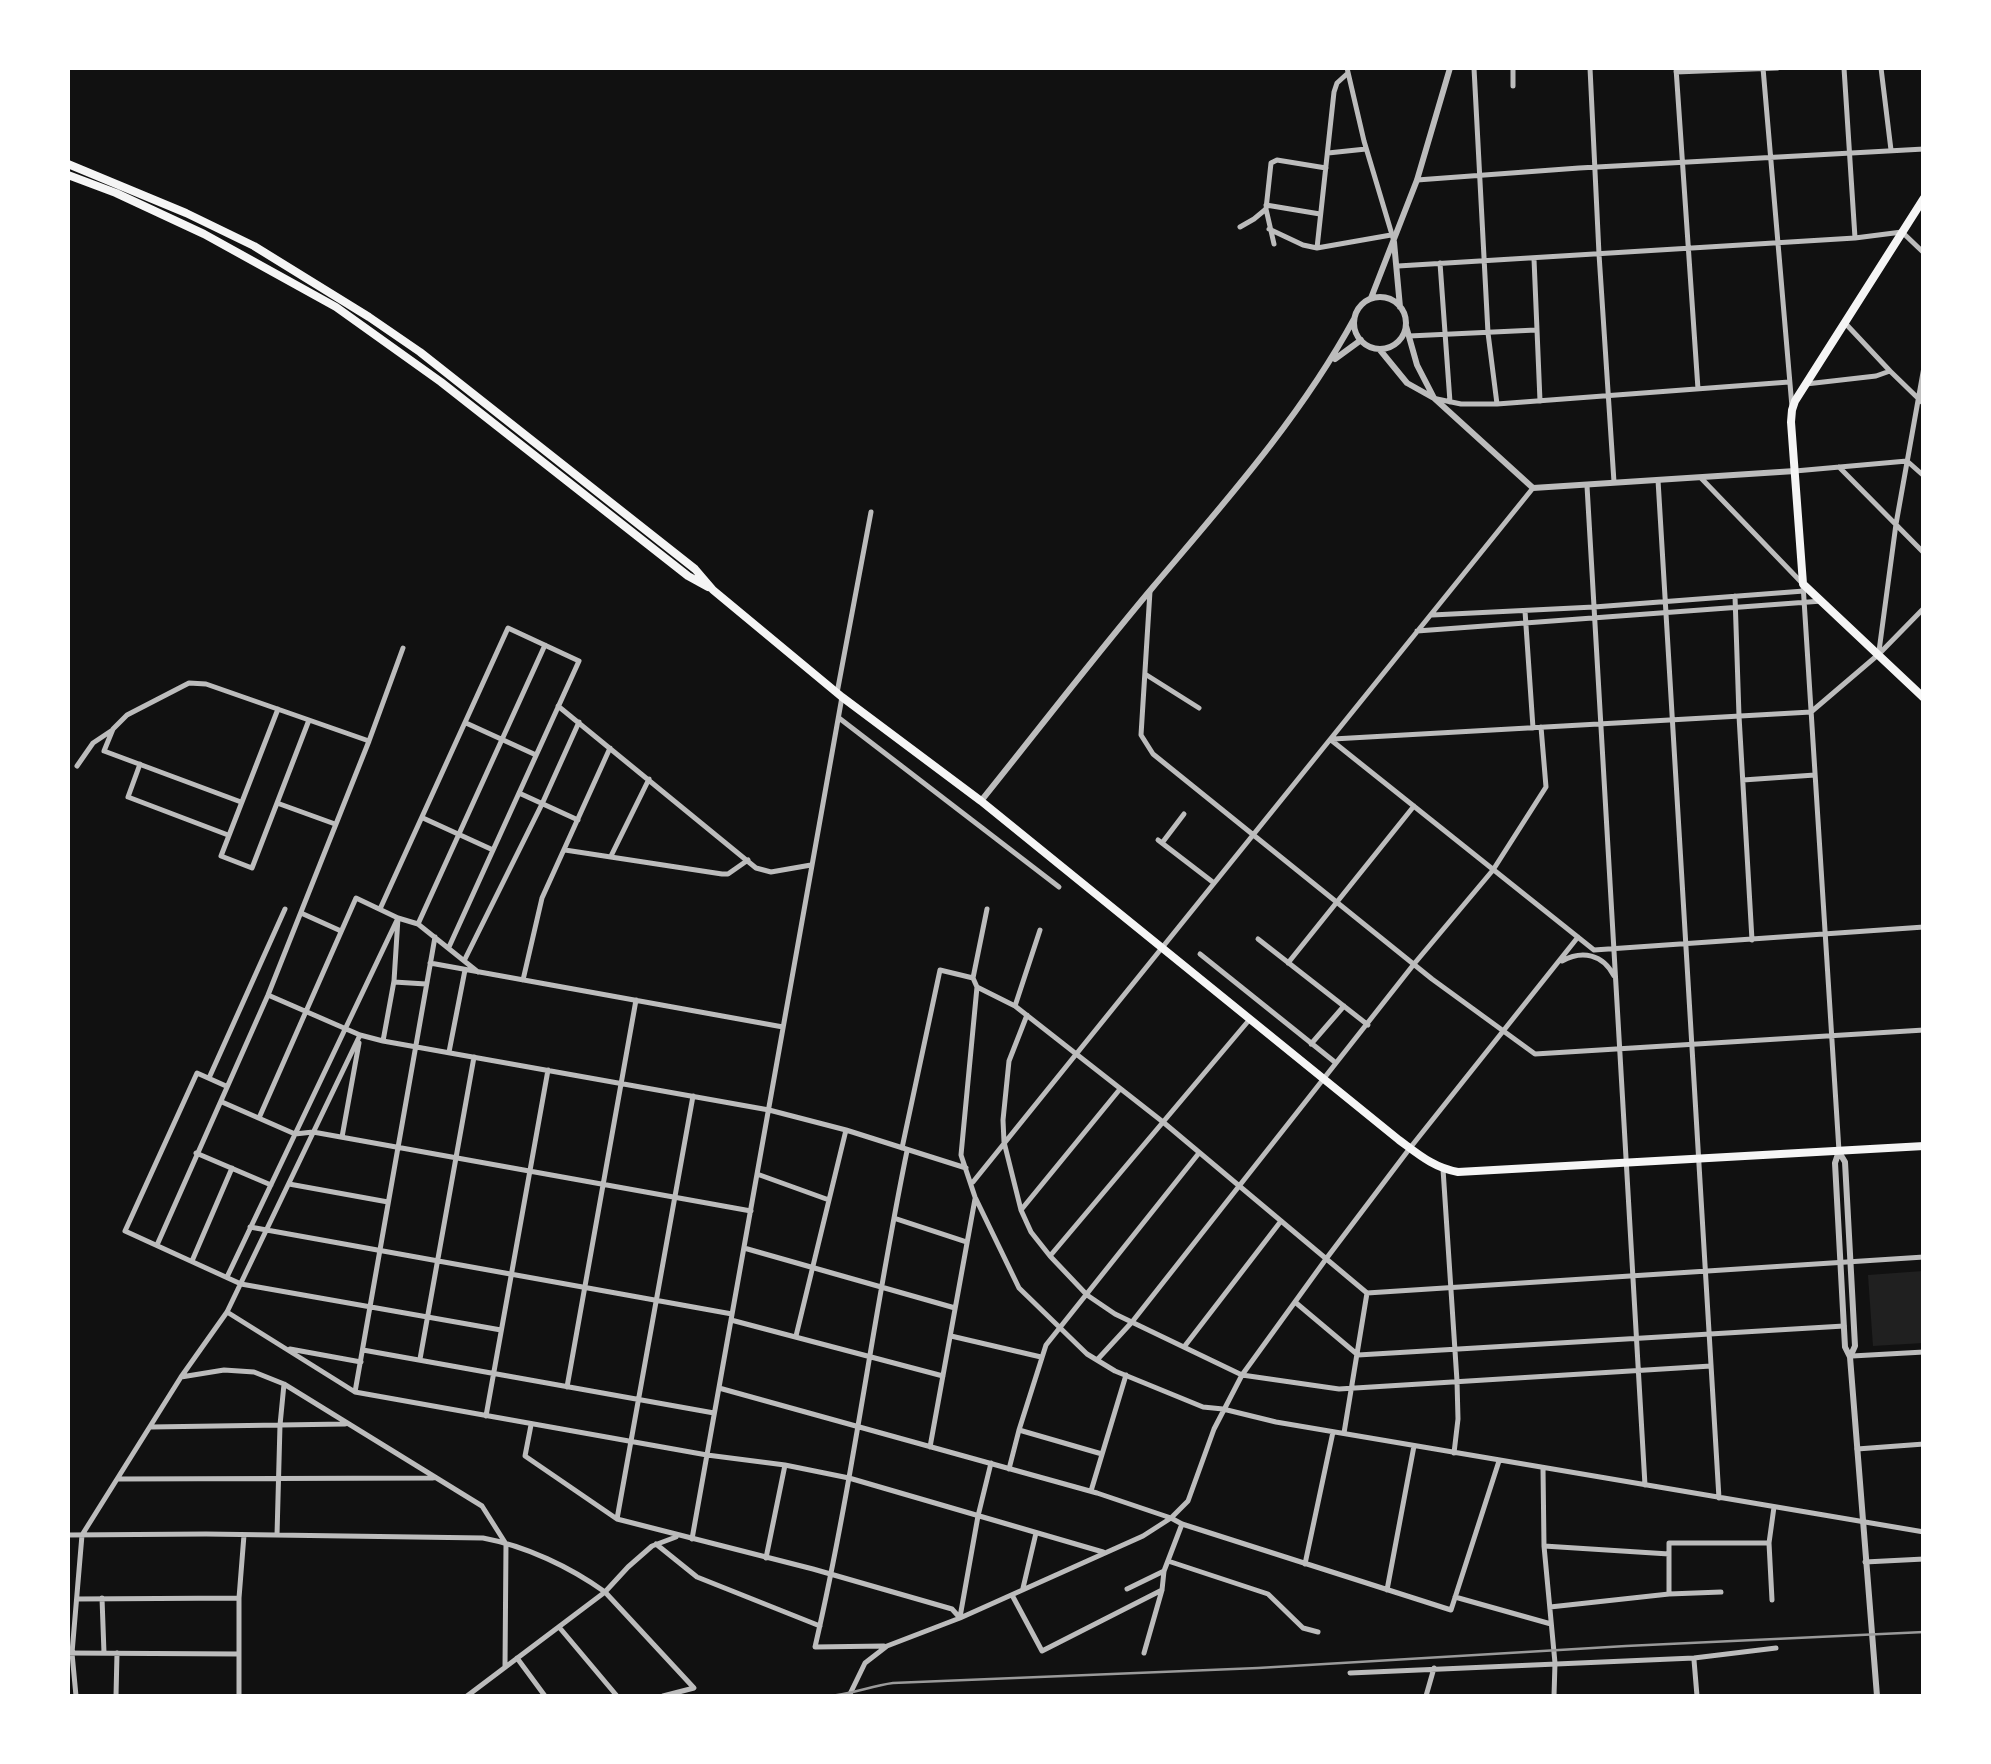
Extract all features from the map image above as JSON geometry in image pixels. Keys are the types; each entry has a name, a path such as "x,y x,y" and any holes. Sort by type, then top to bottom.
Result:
{"main road":[{"path":"68,164 254,246 370,316 695,569 712,590"},
{"path":"68,175 204,234 336,307 441,382 981,801 1410,1148 1443,1169 1458,1172 1924,1146"},
{"path":"1924,198 1792,410 1803,587 1924,698"}],"street":[{"path":"981,801 1259,461 1330,363 1361,305 1371,298 1417,180 1450,68"},
{"path":"1474,68 1488,332 1497,404"},
{"path":"1513,68 1513,86"},
{"path":"1590,68 1614,482"},
{"path":"1763,68 1792,410"},
{"path":"1698,389 1676,70 1777,68"},
{"path":"1844,68 1855,238"},
{"path":"1880,68 1891,150"},
{"path":"1347,70 1393,238 1400,307 1406,326 1394,344 1379,348 1361,340 1354,319"},
{"path":"1317,248 1335,88 1347,70"},
{"path":"1417,180 1924,148"},
{"path":"1328,153 1366,149"},
{"path":"1274,244 1266,207 1270,164 1273,161 1326,168"},
{"path":"1266,207 1320,214"},
{"path":"1240,227 1266,207"},
{"path":"1269,229 1317,248 1393,238"},
{"path":"1398,266 1902,232 1924,254"},
{"path":"1534,259 1540,401"},
{"path":"1440,263 1450,402"},
{"path":"1371,298 1387,298 1400,307"},
{"path":"1844,323 1921,401"},
{"path":"1406,326 1417,365 1434,398 1533,488"},
{"path":"1409,336 1536,330"},
{"path":"1330,363 1361,340"},
{"path":"1379,348 1415,390 1461,404 1789,382"},
{"path":"1879,654 1896,524 1921,401 1924,367"},
{"path":"1806,384 1890,371"},
{"path":"972,1183 1533,488 1907,461 1924,476"},
{"path":"1839,467 1924,553"},
{"path":"1700,478 1803,587 1839,1151 1845,1162 1855,1346 1850,1356"},
{"path":"1658,480 1719,1498"},
{"path":"1586,482 1645,1485"},
{"path":"692,1539 839,718 871,512"},
{"path":"1430,616 1734,596 1803,587"},
{"path":"1150,591 1141,736 1153,754 1414,964 1535,1054 1924,1030"},
{"path":"1734,596 1752,940"},
{"path":"1417,631 1822,601"},
{"path":"1330,739 1811,712 1879,654 1924,608"},
{"path":"1097,1360 1132,1322 1414,964 1493,870 1546,787 1525,610"},
{"path":"380,910 508,628 579,661 449,947"},
{"path":"418,924 545,645"},
{"path":"157,1245 268,994 402,648"},
{"path":"1145,674 1198,708"},
{"path":"77,766 93,743 126,716 190,683 206,684 368,741"},
{"path":"558,706 756,868 771,872 812,864"},
{"path":"278,709 221,856 252,868 310,720"},
{"path":"839,718 1059,887"},
{"path":"465,722 536,755"},
{"path":"449,1052 465,960 578,722"},
{"path":"113,730 104,751 241,802"},
{"path":"1330,739 1594,950 1924,927"},
{"path":"523,980 542,898 610,748"},
{"path":"140,764 128,797 229,835"},
{"path":"1743,780 1815,774"},
{"path":"611,856 649,780"},
{"path":"519,792 578,820"},
{"path":"276,803 335,824"},
{"path":"1288,962 1414,806"},
{"path":"1184,814 1160,842 1214,883"},
{"path":"422,818 493,850"},
{"path":"565,850 722,874 748,860"},
{"path":"259,1118 356,898 418,924 478,972"},
{"path":"209,1078 285,909"},
{"path":"987,909 973,978 978,987 1027,1015 1367,1292 1924,1257"},
{"path":"301,912 341,930"},
{"path":"383,1041 394,982 398,918"},
{"path":"228,1276 398,918"},
{"path":"1015,1006 1040,930"},
{"path":"355,1392 435,936"},
{"path":"849,1696 866,1663 888,1646 1143,1536 1188,1501 1223,1409 1242,1375 1410,1148 1578,937"},
{"path":"1258,939 1368,1025"},
{"path":"1200,954 1336,1064"},
{"path":"1556,966 1565,958 1589,954 1601,959 1616,979"},
{"path":"430,963 783,1027"},
{"path":"888,1646 816,1647 940,970 973,978"},
{"path":"394,982 426,984"},
{"path":"978,987 961,1155 976,1197 1019,1288 1086,1354 1203,1407 1924,1532"},
{"path":"268,994 360,1035 383,1041 769,1110 966,1168"},
{"path":"567,1387 636,1000"},
{"path":"1312,1044 1344,1006"},
{"path":"1027,1015 1009,1061 1002,1120 1021,1210 1031,1232 1050,1256 1087,1295 1115,1314 1242,1375 1340,1389 1712,1366"},
{"path":"1050,1256 1250,1019"},
{"path":"76,1696 70,1653 82,1535 181,1376 227,1312 360,1035"},
{"path":"342,1137 360,1035"},
{"path":"420,1360 474,1057"},
{"path":"486,1416 548,1070"},
{"path":"227,1086 197,1073 125,1230 241,1284 501,1330"},
{"path":"1021,1210 1120,1089"},
{"path":"617,1519 693,1096"},
{"path":"221,1102 296,1134 314,1132 750,1210"},
{"path":"796,1338 846,1130"},
{"path":"1839,1151 1834,1163 1845,1347 1850,1356 1876,1696"},
{"path":"196,1153 272,1182 388,1202"},
{"path":"1009,1468 1046,1345 1199,1153"},
{"path":"192,1260 232,1168"},
{"path":"1443,1169 1457,1382 1454,1452"},
{"path":"757,1174 829,1200"},
{"path":"930,1446 976,1197"},
{"path":"893,1218 967,1242"},
{"path":"1184,1347 1281,1221"},
{"path":"250,1228 656,1300 732,1317 943,1376"},
{"path":"744,1248 955,1308"},
{"path":"1344,1434 1367,1292"},
{"path":"1294,1302 1358,1355 1844,1326"},
{"path":"227,1312 355,1392 848,1478 1106,1552"},
{"path":"950,1336 1041,1357"},
{"path":"284,1348 360,1362"},
{"path":"362,1350 714,1413"},
{"path":"1850,1356 1924,1352"},
{"path":"181,1376 224,1370 254,1372 284,1384 482,1506 506,1544 505,1667"},
{"path":"1092,1491 1126,1375"},
{"path":"277,1536 284,1384"},
{"path":"719,1388 1092,1491 1182,1524 1451,1610 1500,1461"},
{"path":"150,1427 348,1424"},
{"path":"532,1424 525,1456 617,1519 832,1574 952,1609 960,1618"},
{"path":"1018,1430 1102,1454"},
{"path":"1305,1564 1332,1432"},
{"path":"1857,1449 1924,1444"},
{"path":"1386,1590 1414,1446"},
{"path":"960,1618 991,1464"},
{"path":"766,1558 785,1465"},
{"path":"1543,1468 1554,1696"},
{"path":"117,1479 436,1478"},
{"path":"1772,1600 1769,1542 1774,1507"},
{"path":"1144,1653 1164,1572 1182,1524"},
{"path":"1022,1590 1036,1533"},
{"path":"68,1535 484,1538 535,1554 605,1592 694,1688 663,1696"},
{"path":"239,1696 239,1598 244,1535"},
{"path":"466,1696 605,1592 656,1544 679,1536"},
{"path":"1669,1594 1669,1543 1769,1542"},
{"path":"656,1544 697,1577 820,1626"},
{"path":"1544,1546 1669,1554"},
{"path":"1865,1562 1924,1559"},
{"path":"1168,1561 1268,1594 1302,1628 1318,1632"},
{"path":"1127,1589 1164,1572"},
{"path":"1012,1594 1042,1651 1162,1590"},
{"path":"1550,1607 1721,1592"},
{"path":"1455,1597 1550,1624"},
{"path":"102,1598 104,1653"},
{"path":"76,1599 239,1598"},
{"path":"559,1627 617,1696"},
{"path":"1350,1672 1694,1658 1776,1648"},
{"path":"70,1653 239,1654"},
{"path":"116,1696 117,1653"},
{"path":"517,1658 544,1696"},
{"path":"1694,1658 1697,1696"},
{"path":"1426,1696 1434,1668"},
{"path":"478,1688 484,1696"}],"shaded area":[{"path":"1923,1271 1923,1343 1873,1346 1868,1275"}],"railway":[{"path":"827,1696 893,1683 1258,1668 1924,1632"}]}
